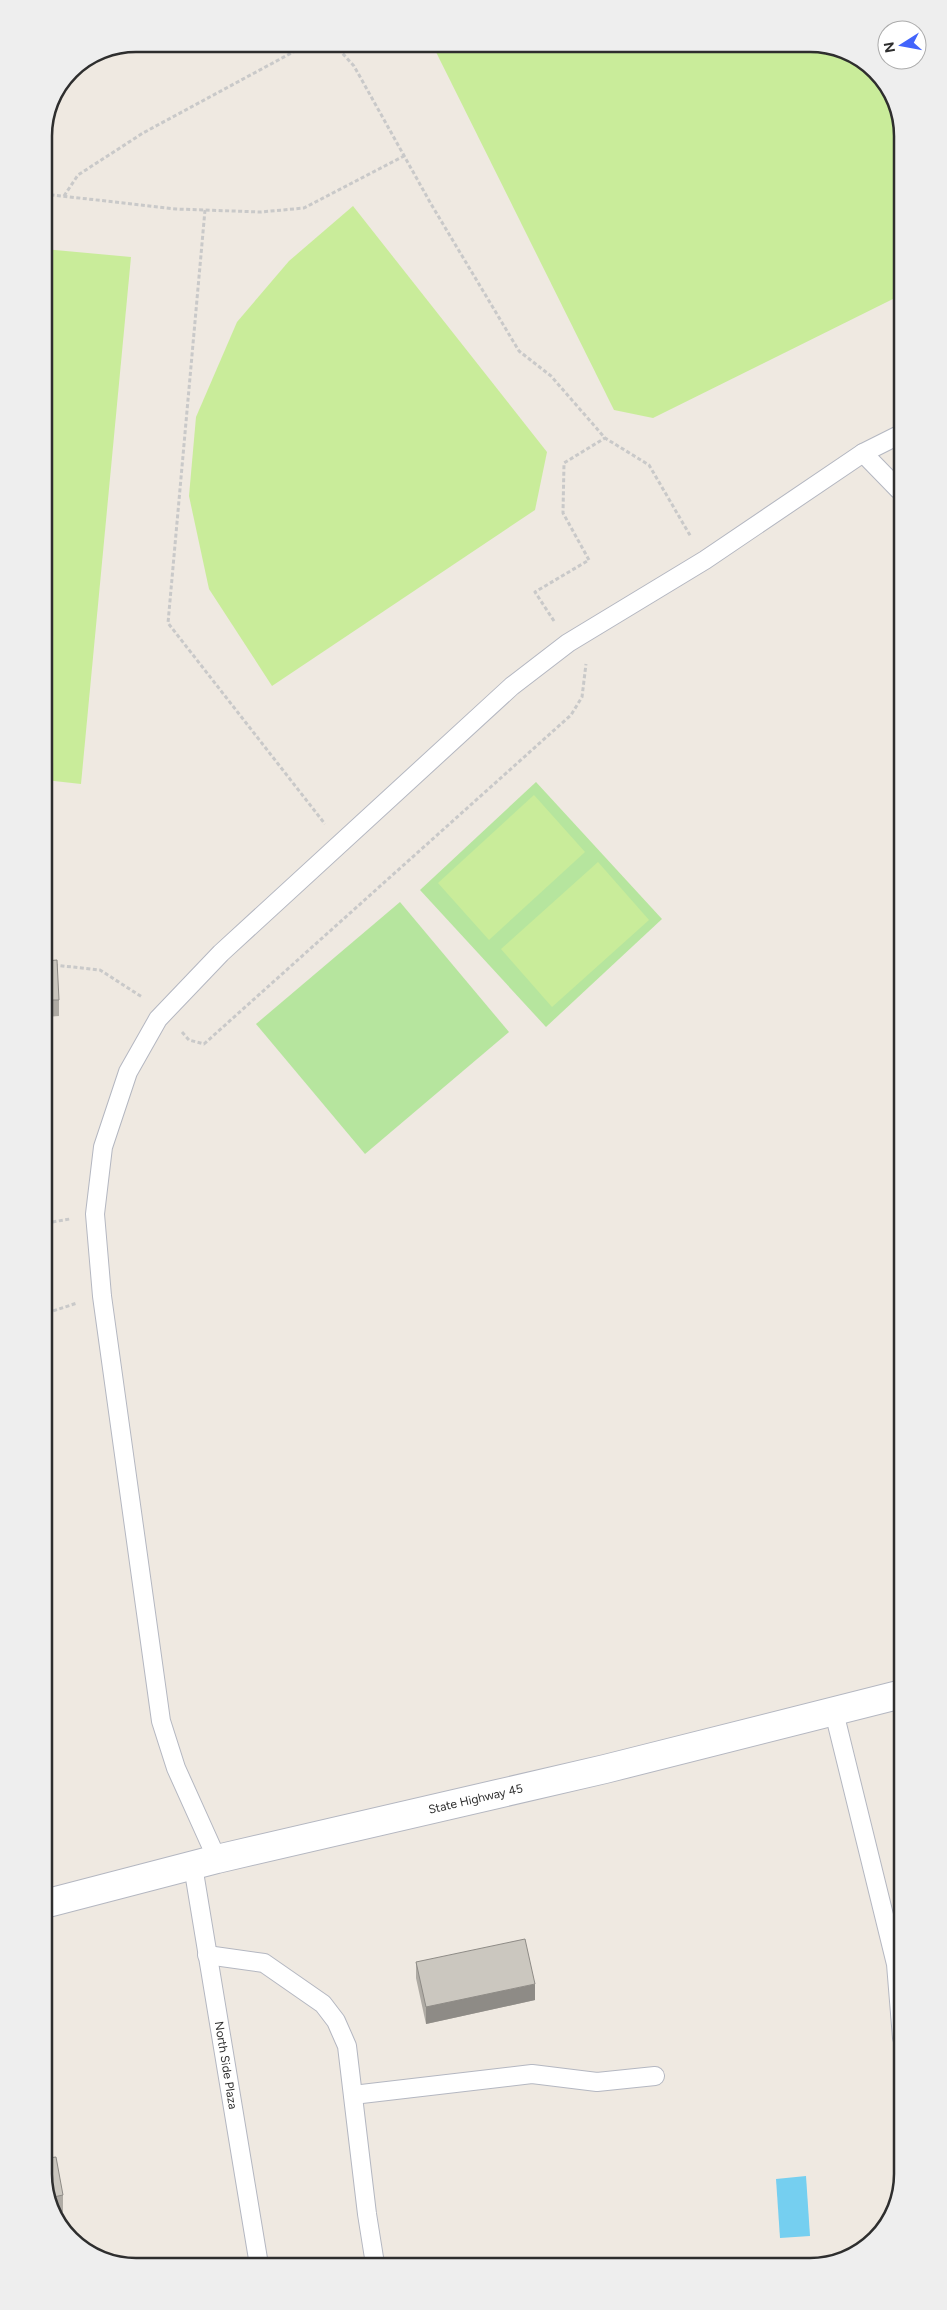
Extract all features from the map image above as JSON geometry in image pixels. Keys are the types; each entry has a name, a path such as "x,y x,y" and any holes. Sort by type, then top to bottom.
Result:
{"main road":[{"name":"State Highway 45","path":"52,1902 205,1863 606,1769 894,1696"}],"lane":[{"name":"North Side Plaza","path":"258,2257 207,1955 205,1863 161,1721 102,1296 96,1204 103,1147 128,1072 158,1019 222,953 512,686 568,643 705,560 863,453 894,438"},
{"path":"863,453 894,485"},
{"path":"834,1712 894,1956"},
{"path":"207,1955 264,1963 323,2004 336,2021 348,2046 367,2214 374,2257"},
{"path":"353,2095 532,2074 597,2082 655,2076"}],"path":[{"path":"64,196 78,175 143,133 293,52"},
{"path":"342,52 354,66 404,156 519,351 551,376 606,438 650,466 705,560"},
{"path":"53,195 176,210 261,212 304,208 404,156"},
{"path":"205,210 168,624 341,844"}],"green space":[{"path":"436,52 816,53 837,57 862,70 877,85 886,99 893,120 894,298 653,418 614,410"},
{"path":"353,206 547,452 535,510 272,686 209,589 189,496 196,417 237,322 289,261"},
{"path":"53,250 131,257 81,784 53,781"},
{"path":"536,782 662,919 546,1027 420,890"},
{"path":"534,795 585,852 489,940 438,883"},
{"path":"598,862 649,920 552,1007 501,949"},
{"path":"400,902 509,1032 365,1154 256,1024"}],"water":[{"path":"806,2176 810,2236 780,2238 776,2179"}],"building":[{"path":"53,960 57,960 59,1000 53,1000"},
{"path":"525,1939 535,1984 426,2007 416,1962"},
{"path":"52,2157 56,2157 63,2195 56,2197 52,2173"}]}
